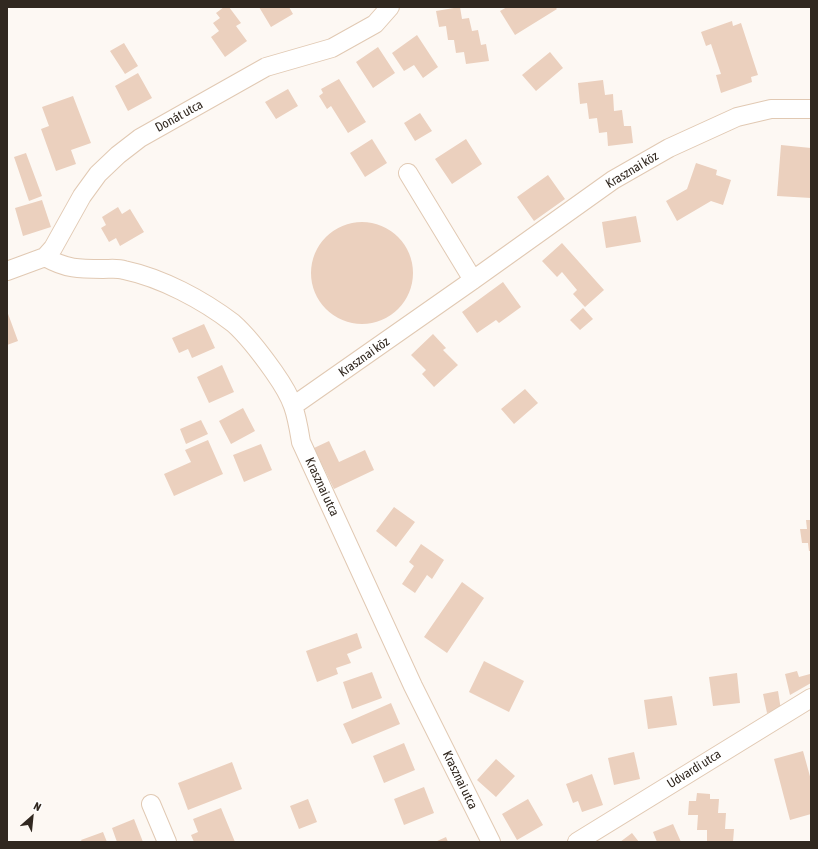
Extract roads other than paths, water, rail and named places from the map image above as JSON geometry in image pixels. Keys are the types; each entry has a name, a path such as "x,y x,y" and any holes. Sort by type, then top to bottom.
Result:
{"street":[{"name":"Donát utca","path":"45,257 53,248 82,196 98,174 118,155 140,138 266,67 332,48 375,24 390,7"},
{"name":"Krasznai köz","path":"293,406 613,180 669,148 737,117 771,109 811,109"},
{"path":"408,173 473,280"},
{"path":"7,271 45,257"},
{"name":"Krasznai utca","path":"45,257 57,264 75,269 123,269 144,275 174,287 197,300 233,324 249,340 280,381 293,406 301,442 413,686 491,842"},
{"name":"Udvardi utca","path":"577,842 811,698"},
{"path":"151,804 167,842"}]}
